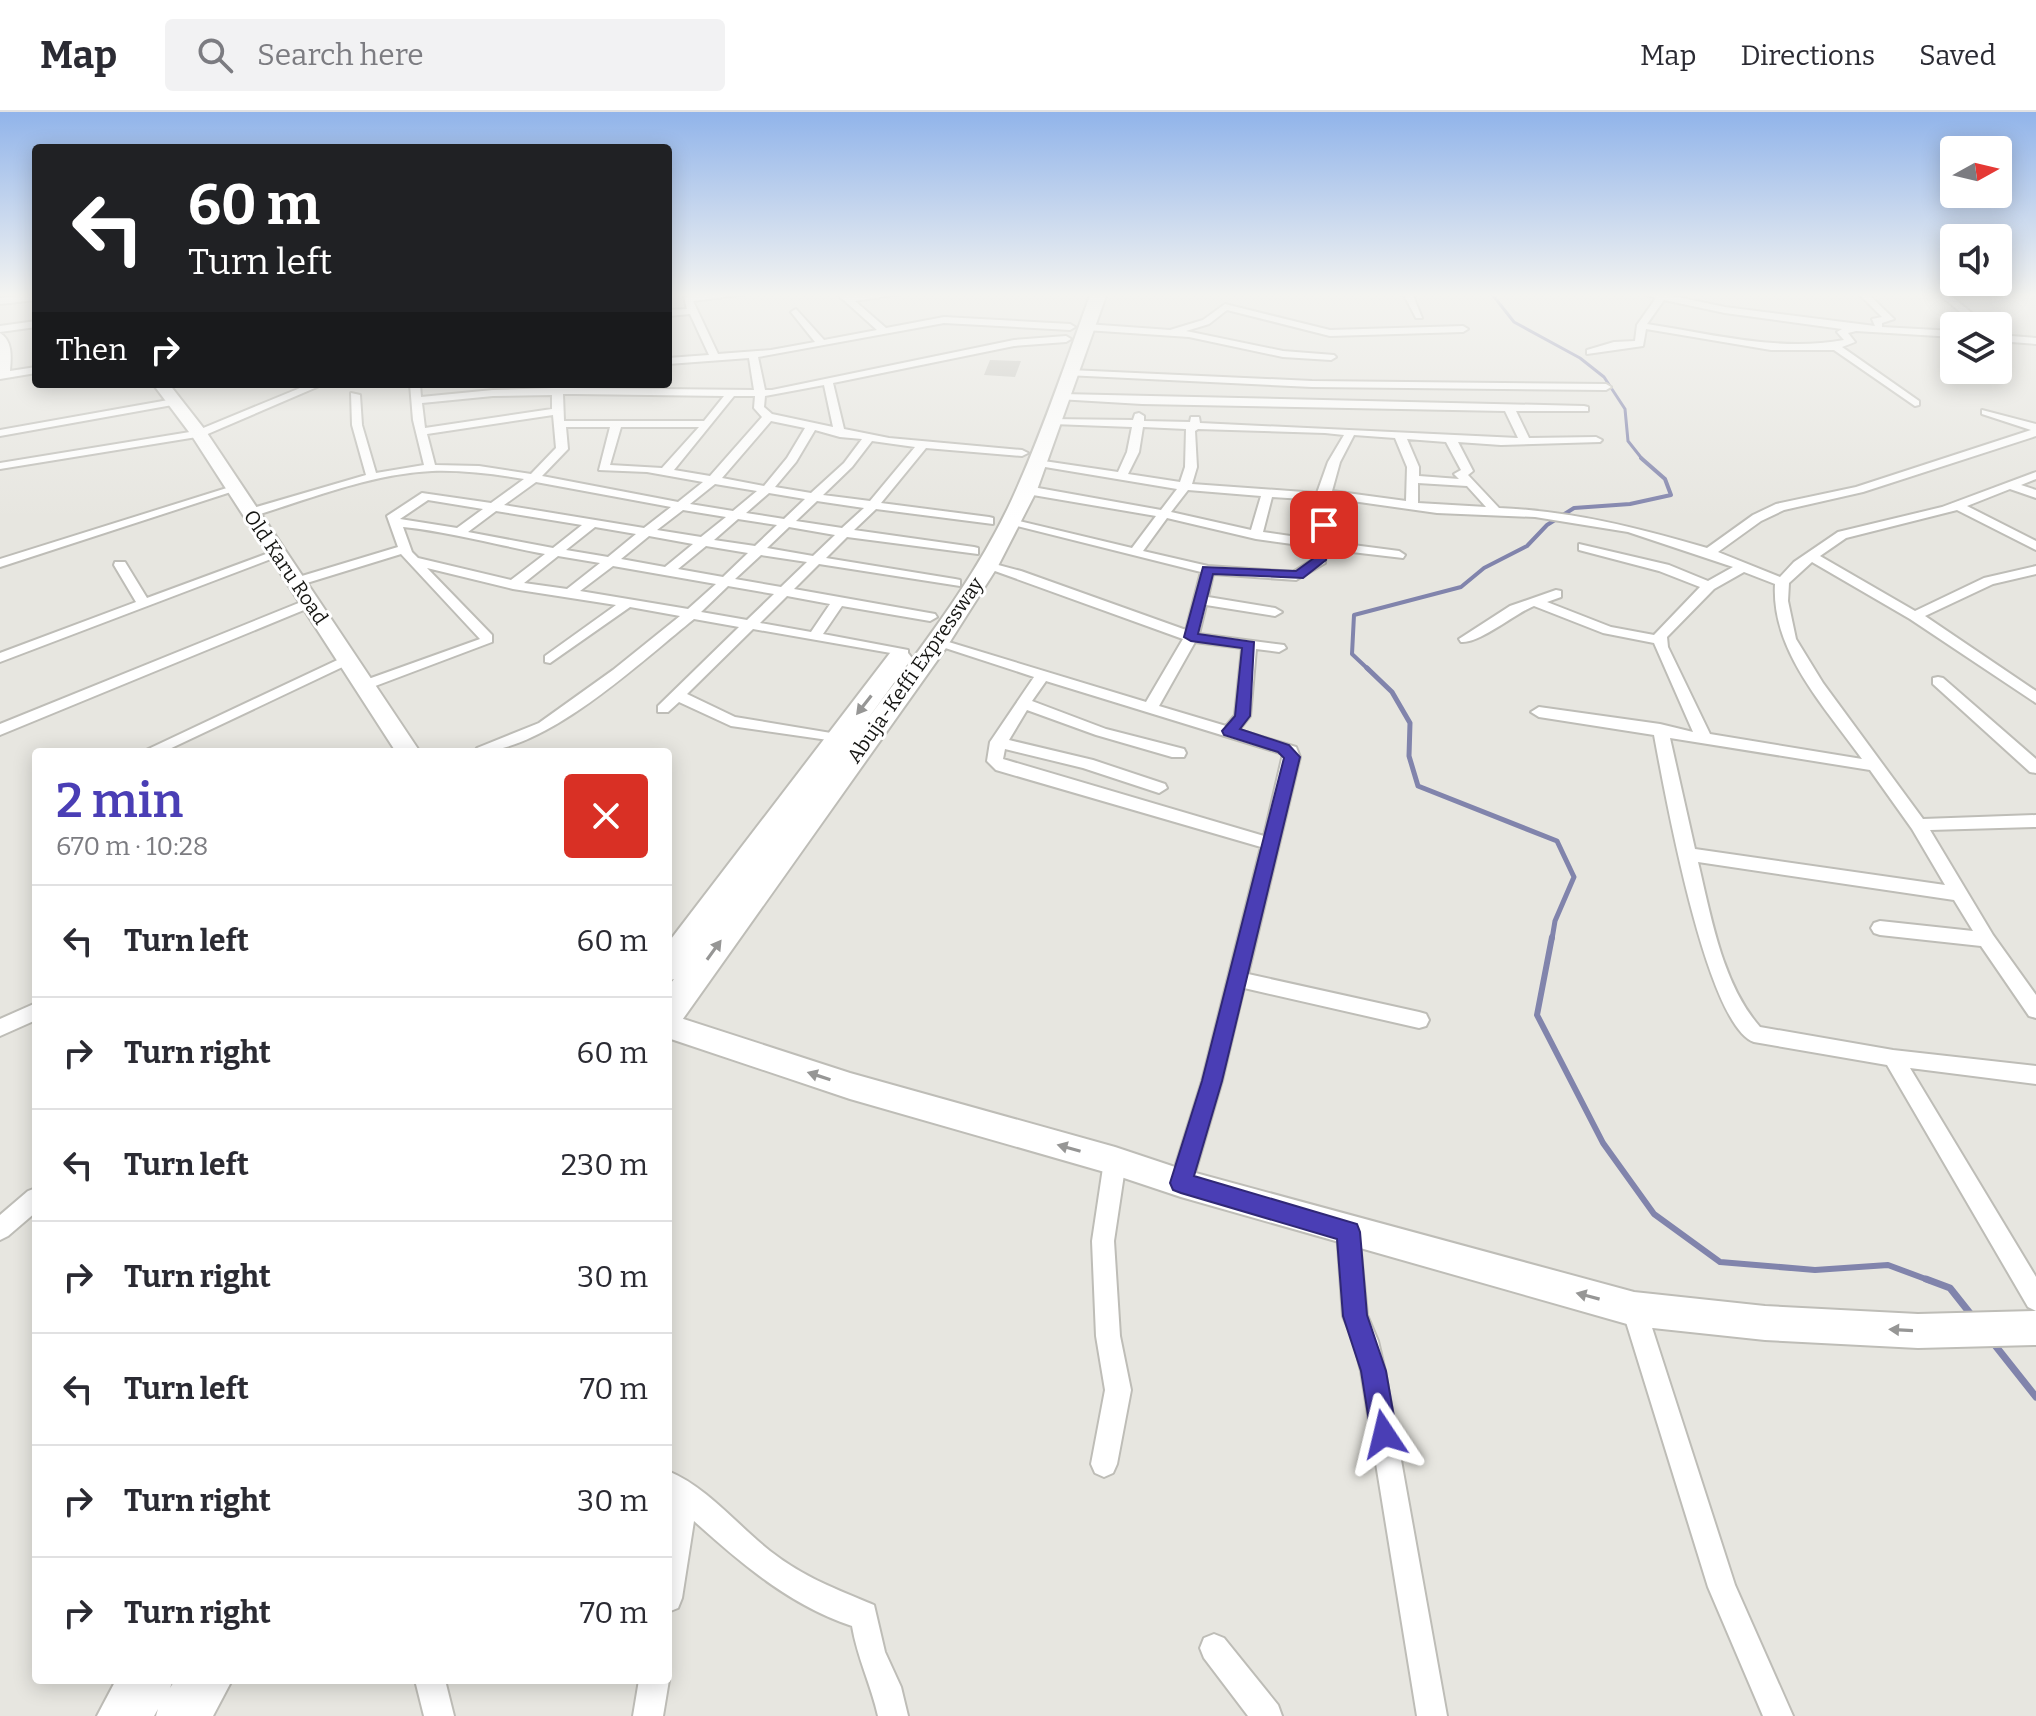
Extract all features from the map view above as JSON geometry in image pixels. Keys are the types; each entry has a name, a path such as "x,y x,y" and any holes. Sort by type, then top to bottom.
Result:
{"highway":[{"name":"Abuja-Keffi Expressway","path":"1000,522 1027,490 1030,458 1061,368"},
{"name":"Abuja-Keffi Expressway","path":"672,1007 937,643 1061,397 1067,368"},
{"name":"Abuja-Keffi Expressway","path":"672,963 955,583 980,559"},
{"path":"123,1716 144,1684"},
{"path":"182,1716 203,1684"}],"main road":[{"name":"Old Karu Road","path":"164,388 199,434 405,748"},
{"path":"672,1027 850,1086 1115,1161 1348,1232 1634,1309 1765,1323 1918,1331 2009,1329"}],"street":[{"path":"755,368 759,408 768,417 840,434 1030,458 1185,486 1267,494 1323,495 1437,509 1535,513 1630,529 1709,553 1782,582"},
{"path":"415,401 559,388 760,393 895,368"},
{"path":"617,422 603,468 665,472 816,497 1000,522 1208,570 1296,576 1320,560 1323,495 1336,454 1353,422 1335,368"},
{"path":"1866,368 1915,403"},
{"path":"3,375 32,371"},
{"path":"1061,397 1148,378 1606,387"},
{"path":"1122,475 1133,452 1148,378"},
{"path":"1135,552 1185,486 1191,467 1190,430 1195,426 1197,401 1194,380"},
{"path":"828,382 840,434"},
{"path":"1247,427 1244,402 1248,382"},
{"path":"0,466 199,434 309,388"},
{"path":"415,388 430,468"},
{"path":"457,534 532,479 562,449 560,424 554,412 559,388"},
{"path":"665,472 732,392"},
{"path":"355,395 357,425 372,477"},
{"path":"1061,397 1244,402 1353,422 1400,436 1451,440 1596,440"},
{"path":"1061,397 1138,425 1247,427 1353,422 1508,406 1584,409"},
{"path":"0,433 174,402"},
{"path":"1508,406 1524,440"},
{"path":"421,432 554,412"},
{"path":"1986,412 2036,430"},
{"path":"569,594 712,479 746,446 757,427 768,417"},
{"path":"560,424 708,424"},
{"path":"667,572 767,489 792,460 811,427"},
{"path":"1709,553 1757,518 1780,507 1859,490 2036,430"},
{"path":"1400,436 1414,479 1412,504"},
{"path":"492,748 544,726 618,673 691,614 816,497 848,465 869,438"},
{"path":"1451,440 1467,471 1460,474 1495,511"},
{"path":"663,709 873,505 922,445"},
{"path":"250,513 372,477 430,468 460,469 844,532 883,555 955,583"},
{"path":"2036,475 1958,506 1842,535 1782,582 1781,601 1789,639 1816,684 1918,825 1987,940 2036,1010"},
{"path":"1414,479 1468,483"},
{"path":"2013,486 2036,494"},
{"path":"0,563 234,489"},
{"path":"1027,490 1163,514 1256,535 1399,555"},
{"path":"1256,535 1267,494"},
{"path":"365,685 485,642 487,638 410,555 394,522 393,516 426,496 816,560 883,555 980,559 1191,637 1279,648"},
{"path":"1958,506 2036,546"},
{"path":"394,522 438,527 457,534 930,617"},
{"path":"513,585 593,523"},
{"path":"1583,547 1664,568 1709,586"},
{"path":"0,658 278,554"},
{"path":"297,582 410,555 513,585 903,653"},
{"path":"1812,557 1915,616 2036,698"},
{"path":"120,565 143,603"},
{"path":"1704,738 1660,636 1709,586 1743,567"},
{"path":"1151,707 1191,637 1208,570"},
{"path":"1915,616 1989,581 2036,570"},
{"path":"1466,639 1515,609 1556,594"},
{"path":"1199,600 1275,612"},
{"path":"814,637 839,601"},
{"path":"0,730 311,602"},
{"path":"1535,602 1608,630 1660,640"},
{"path":"550,659 626,604"},
{"path":"937,643 1284,748 1292,757 1212,1081 1181,1183"},
{"path":"1230,731 1242,716 1249,645"},
{"path":"159,748 348,659"},
{"path":"1043,674 998,742 995,761 1002,766 1269,843"},
{"path":"1938,681 2036,768"},
{"path":"677,695 731,721 837,739"},
{"path":"1026,704 1101,732 1178,753"},
{"path":"1539,712 1876,766"},
{"path":"1660,729 1687,863 1725,983 1742,1025 1754,1034 1893,1058 2036,1075"},
{"path":"998,742 1087,764 1159,788"},
{"path":"1918,825 2036,821"},
{"path":"1687,854 1960,894"},
{"path":"1880,928 1987,940"},
{"path":"1236,979 1419,1020"},
{"path":"0,1028 32,1013"},
{"path":"1893,1058 2036,1299"},
{"path":"1104,1464 1118,1390 1108,1336 1103,1241 1115,1161"},
{"path":"0,1229 32,1201"},
{"path":"1348,1232 1355,1316 1366,1341 1373,1371 1432,1716"},
{"path":"1634,1309 1722,1587 1778,1716"},
{"path":"672,1550 677,1490"},
{"path":"677,1490 748,1551 804,1590 844,1610 864,1615 871,1653 886,1687 893,1716"},
{"path":"1214,1648 1267,1716"},
{"path":"431,1684 439,1716"},
{"path":"648,1716 653,1684"}],"building":[{"path":"987,368 1018,368 1015,377 984,375"}],"waterway":[{"path":"1592,368 1604,377 1625,409 1628,441 1642,459"},
{"path":"1369,670 1352,654 1354,615 1461,587 1484,568 1527,546 1547,525 1574,508 1630,504 1671,495 1665,479 1642,459"},
{"path":"1367,668 1392,692 1410,723 1409,756 1418,786 1557,841 1574,877 1555,921 1552,939"},
{"path":"1552,937 1537,1015 1603,1143 1654,1214 1720,1262 1815,1270 1888,1265 1931,1281"},
{"path":"1926,1279 1950,1288 1973,1317"},
{"path":"1994,1344 2036,1397"}],"route":[{"path":"1324,525 1320,560 1299,575 1208,570 1199,600 1191,637 1249,645 1242,716 1238,725 1230,731 1284,748 1290,751 1292,757 1212,1081 1181,1183 1348,1232 1355,1316 1366,1341 1384,1434"}]}
